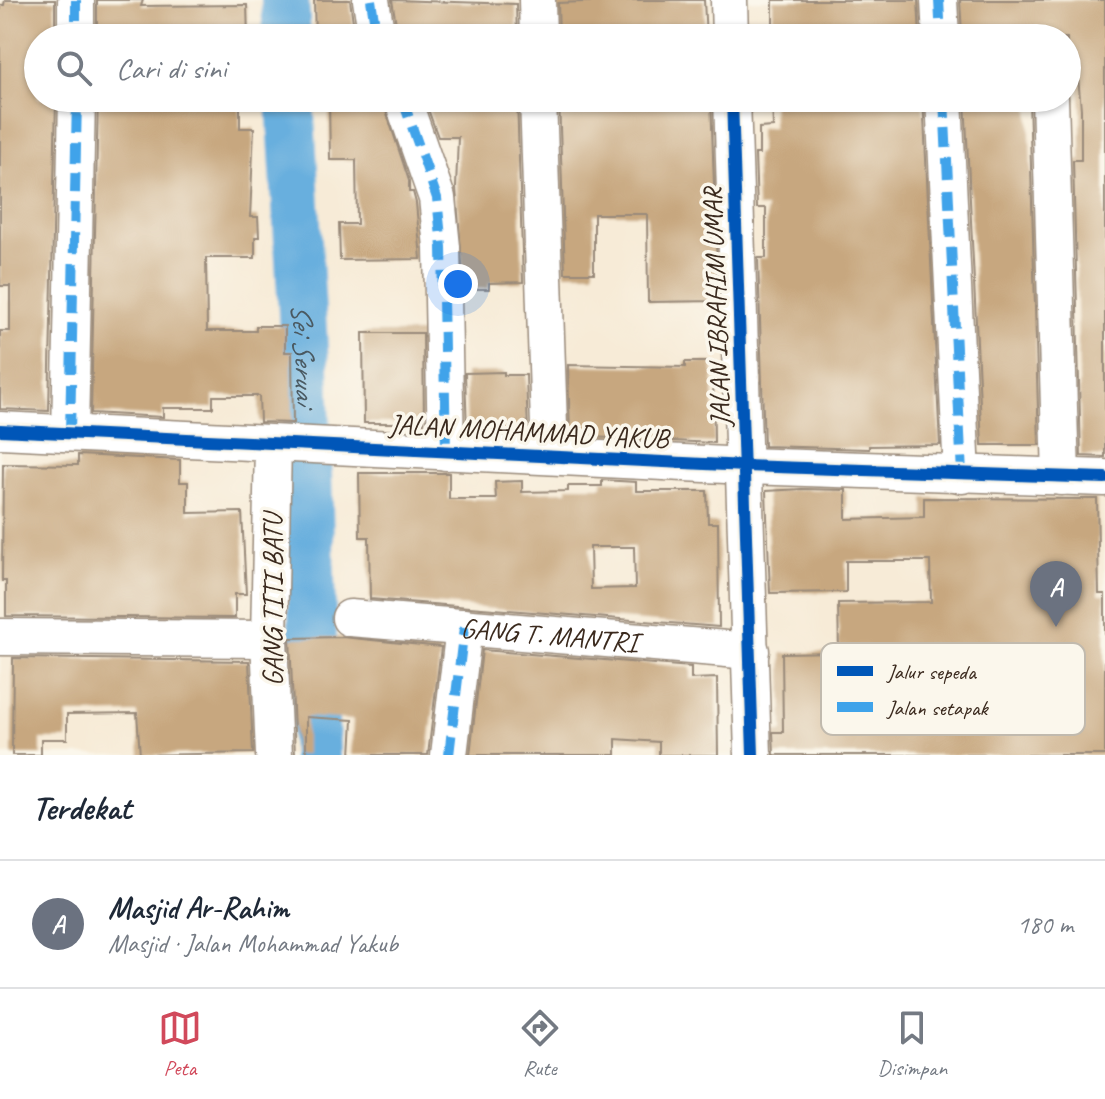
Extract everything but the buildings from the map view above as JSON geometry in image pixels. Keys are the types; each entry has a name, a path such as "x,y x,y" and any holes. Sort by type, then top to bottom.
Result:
{"street":[{"path":"76,0 76,24"},
{"path":"371,0 375,24"},
{"path":"537,0 538,24"},
{"path":"729,0 730,24"},
{"path":"939,0 940,24"},
{"path":"70,433 77,112"},
{"path":"407,112 437,198 442,247 446,452"},
{"path":"538,112 550,456"},
{"name":"JALAN IBRAHIM UMAR","path":"733,112 753,755"},
{"path":"945,112 962,475"},
{"path":"1050,112 1061,477"},
{"name":"JALAN MOHAMMAD YAKUB","path":"0,430 746,466 1105,478"},
{"name":"GANG TITI BATU","path":"274,755 269,639 283,445"},
{"name":"GANG T. MANTRI","path":"350,618 751,651"},
{"path":"449,755 464,627"},
{"path":"0,637 269,639"}],"waterway":[{"name":"Sei Seruai","path":"285,0 286,24"},
{"name":"Sei Seruai","path":"291,112 305,366 316,755"}],"marked path":[{"path":"76,0 76,24"},
{"path":"371,0 375,24"},
{"path":"939,0 940,24"},
{"path":"70,433 77,112"},
{"path":"407,112 437,198 442,247 446,452"},
{"path":"945,112 962,475"},
{"path":"449,755 464,627"}],"cycle path":[{"path":"732,112 753,755"},
{"path":"0,430 746,466 1105,478"}],"place":[{"name":"Masjid Ar-Rahim","path":"1056,627"}]}
